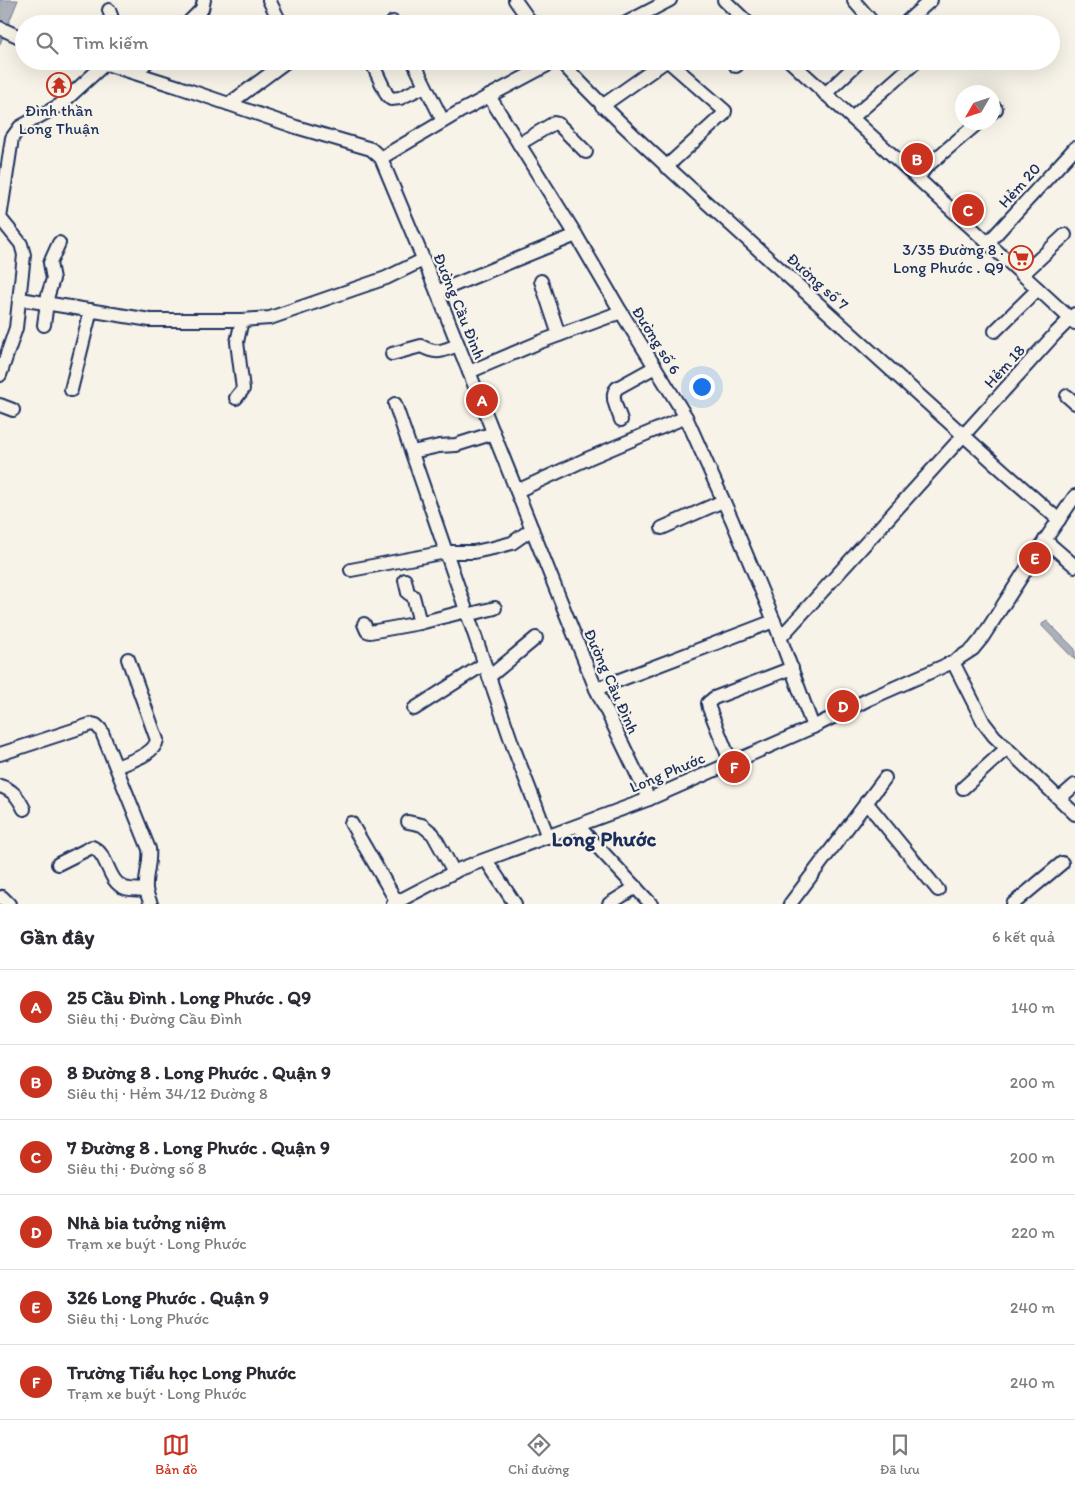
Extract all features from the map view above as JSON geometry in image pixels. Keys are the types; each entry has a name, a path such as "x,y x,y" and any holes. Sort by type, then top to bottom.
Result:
{"street":[{"path":"196,15 202,9 204,0"},
{"path":"269,0 276,15"},
{"path":"515,0 526,15"},
{"path":"643,15 670,0"},
{"path":"724,0 740,15"},
{"path":"914,15 931,0"},
{"path":"854,1 866,15"},
{"path":"109,10 111,15"},
{"path":"0,28 15,35"},
{"path":"0,375 14,334 20,299 24,255 20,244 0,218 12,138 20,128 60,105 96,70"},
{"path":"127,70 296,127 371,149 380,158 538,70"},
{"path":"136,73 139,70"},
{"path":"229,104 275,70"},
{"path":"375,70 387,95 391,99 400,98 425,86"},
{"path":"417,70 444,121"},
{"name":"Đường số 7","path":"568,70 602,106 666,167 963,436 1059,520"},
{"path":"602,106 654,70"},
{"path":"666,167 725,111 677,70"},
{"path":"800,70 1022,275 1073,319"},
{"path":"825,94 850,70"},
{"path":"852,118 908,70"},
{"name":"Đường số 6","path":"489,96 686,417 774,620 813,727"},
{"path":"519,144 554,123 558,124 586,152"},
{"path":"918,178 926,167 970,130"},
{"name":"Hẻm 20","path":"988,243 1075,148"},
{"name":"Đường Cầu Đình","path":"380,158 437,292 596,688 649,799"},
{"path":"437,292 576,235"},
{"path":"1022,275 1064,235"},
{"path":"44,326 53,279 50,263 59,243"},
{"path":"20,299 160,320 270,318 386,278 423,260"},
{"path":"541,281 559,335"},
{"path":"995,331 1038,289"},
{"path":"71,390 91,310"},
{"path":"469,372 621,312"},
{"name":"Hẻm 18","path":"780,638 963,436 1073,319"},
{"path":"236,398 243,389 236,342 242,320"},
{"path":"392,354 421,346 432,352 438,352 458,345"},
{"path":"621,420 613,391 655,367"},
{"path":"395,404 484,664 548,838"},
{"path":"0,405 13,410"},
{"path":"517,491 686,417"},
{"path":"412,452 439,446 456,445 494,433"},
{"name":"Long Phước","path":"396,903 454,872 649,799 813,727 953,662 973,649 982,638 1075,496"},
{"path":"662,528 723,501"},
{"path":"351,570 446,552 474,552 493,548 512,543 532,530"},
{"path":"1045,540 1075,566"},
{"path":"405,580 408,594 413,596 420,623"},
{"path":"364,624 370,632 495,608"},
{"path":"596,688 774,620"},
{"path":"489,677 536,638"},
{"path":"117,767 150,751 156,745 156,740 128,659"},
{"path":"953,662 984,723 1007,748 1074,811"},
{"path":"414,709 484,664"},
{"path":"731,763 708,708 708,703 714,698 792,668"},
{"path":"0,754 96,724 101,730 117,767 149,849 150,860 146,874 146,890 151,904"},
{"path":"963,788 1007,748"},
{"path":"790,904 885,778"},
{"path":"1060,798 1075,785"},
{"path":"0,786 9,789 17,796 24,809"},
{"path":"866,802 938,890"},
{"path":"408,822 422,825 433,834 454,872"},
{"path":"351,823 396,903"},
{"path":"578,826 652,904"},
{"path":"58,864 92,847 99,851 118,883 125,888 146,890"},
{"path":"486,860 515,904"},
{"path":"1013,904 1062,863"},
{"path":"609,904 636,887"},
{"path":"0,898 2,897 10,904"}],"shaded area":[{"path":"0,0 18,0 0,44"},
{"path":"1047,621 1075,649 1075,660 1042,626"}],"place":[{"name":"Đình thần Long Thuận","path":"59,85"},
{"name":"8 Đường 8 . Long Phước . Quận 9","path":"917,159"},
{"name":"7 Đường 8 . Long Phước . Quận 9","path":"968,210"},
{"name":"3/35 Đường 8 . Long Phước . Q9","path":"1021,258"},
{"name":"25 Cầu Đình . Long Phước . Q9","path":"482,400"},
{"name":"326 Long Phước . Quận 9","path":"1035,558"},
{"name":"Nhà bia tưởng niệm","path":"843,706"},
{"name":"Trường Tiểu học Long Phước","path":"734,767"}],"district":[{"name":"Long Phước","path":"604,839"}]}
